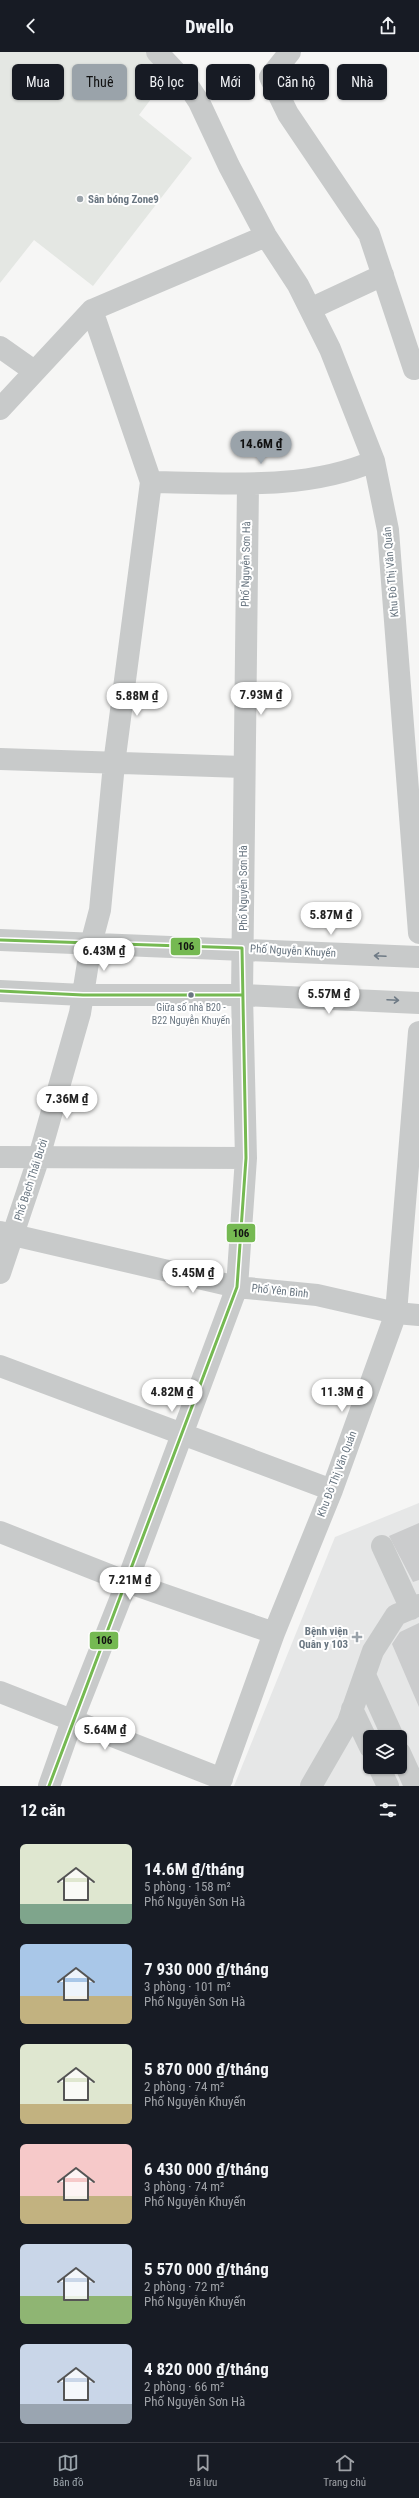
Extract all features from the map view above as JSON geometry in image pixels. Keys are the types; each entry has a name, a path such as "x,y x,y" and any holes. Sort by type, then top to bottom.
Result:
{"street":[{"name":"Khu Đô Thị Văn Quán","path":"157,52 187,84 200,102 229,166 266,236 298,284 330,349 374,461 388,530 419,933"},
{"path":"290,52 270,77 288,114 369,234 414,369 419,367"},
{"path":"0,409 92,310 266,236"},
{"path":"310,309 383,275"},
{"path":"92,310 151,482 248,484 324,477 350,471 374,461"},
{"path":"0,346 34,371"},
{"name":"Phố Bạch Thái Bưởi","path":"0,1273 6,1233 39,1157 83,995 91,944 100,910 114,764 151,482"},
{"name":"Phố Nguyễn Sơn Hà","path":"50,1786 72,1721 127,1582 180,1434 237,1287 246,1158 242,948 248,484"},
{"path":"0,759 114,764 244,766"},
{"name":"Phố Nguyễn Khuyến","path":"0,940 242,948 419,958"},
{"path":"0,991 83,995 242,996 419,1003"},
{"name":"Khu Đô Thị Văn Quán","path":"220,1783 274,1633 332,1490 396,1313 419,1032"},
{"path":"0,1157 246,1158"},
{"name":"Phố Yên Bình","path":"6,1233 237,1287 317,1295 396,1313 419,1315"},
{"path":"0,1366 332,1490"},
{"path":"0,1532 127,1582 274,1633"},
{"path":"311,1786 352,1709 373,1651 396,1615 415,1607 382,1546"},
{"path":"365,1675 390,1730"},
{"path":"0,1692 220,1783"},
{"path":"352,1709 363,1732"},
{"path":"407,1768 415,1786"},
{"path":"382,1774 388,1786"}],"shaded area":[{"name":"Sân bóng Zone9","path":"0,52 147,52 163,64 135,64 135,100 150,100 139,115 192,158 93,286 34,240 0,283"},
{"name":"Bệnh viện Quân y 103","path":"419,1503 419,1786 234,1786 335,1537"}],"building":[{"path":"419,1523 419,1580 413,1582 389,1536"},
{"path":"419,1623 419,1707 392,1644 400,1632"}],"transit line":[{"name":"106","path":"0,940 242,948 246,1158 237,1287 49,1786"},
{"name":"106","path":"0,991 83,995 242,995"}],"place":[{"name":"Sân bóng Zone9","path":"80,199"},
{"name":"Giữa số nhà B20 - B22 Nguyễn Khuyến","path":"191,995"},
{"name":"Bệnh viện Quân y 103","path":"357,1637"}]}
